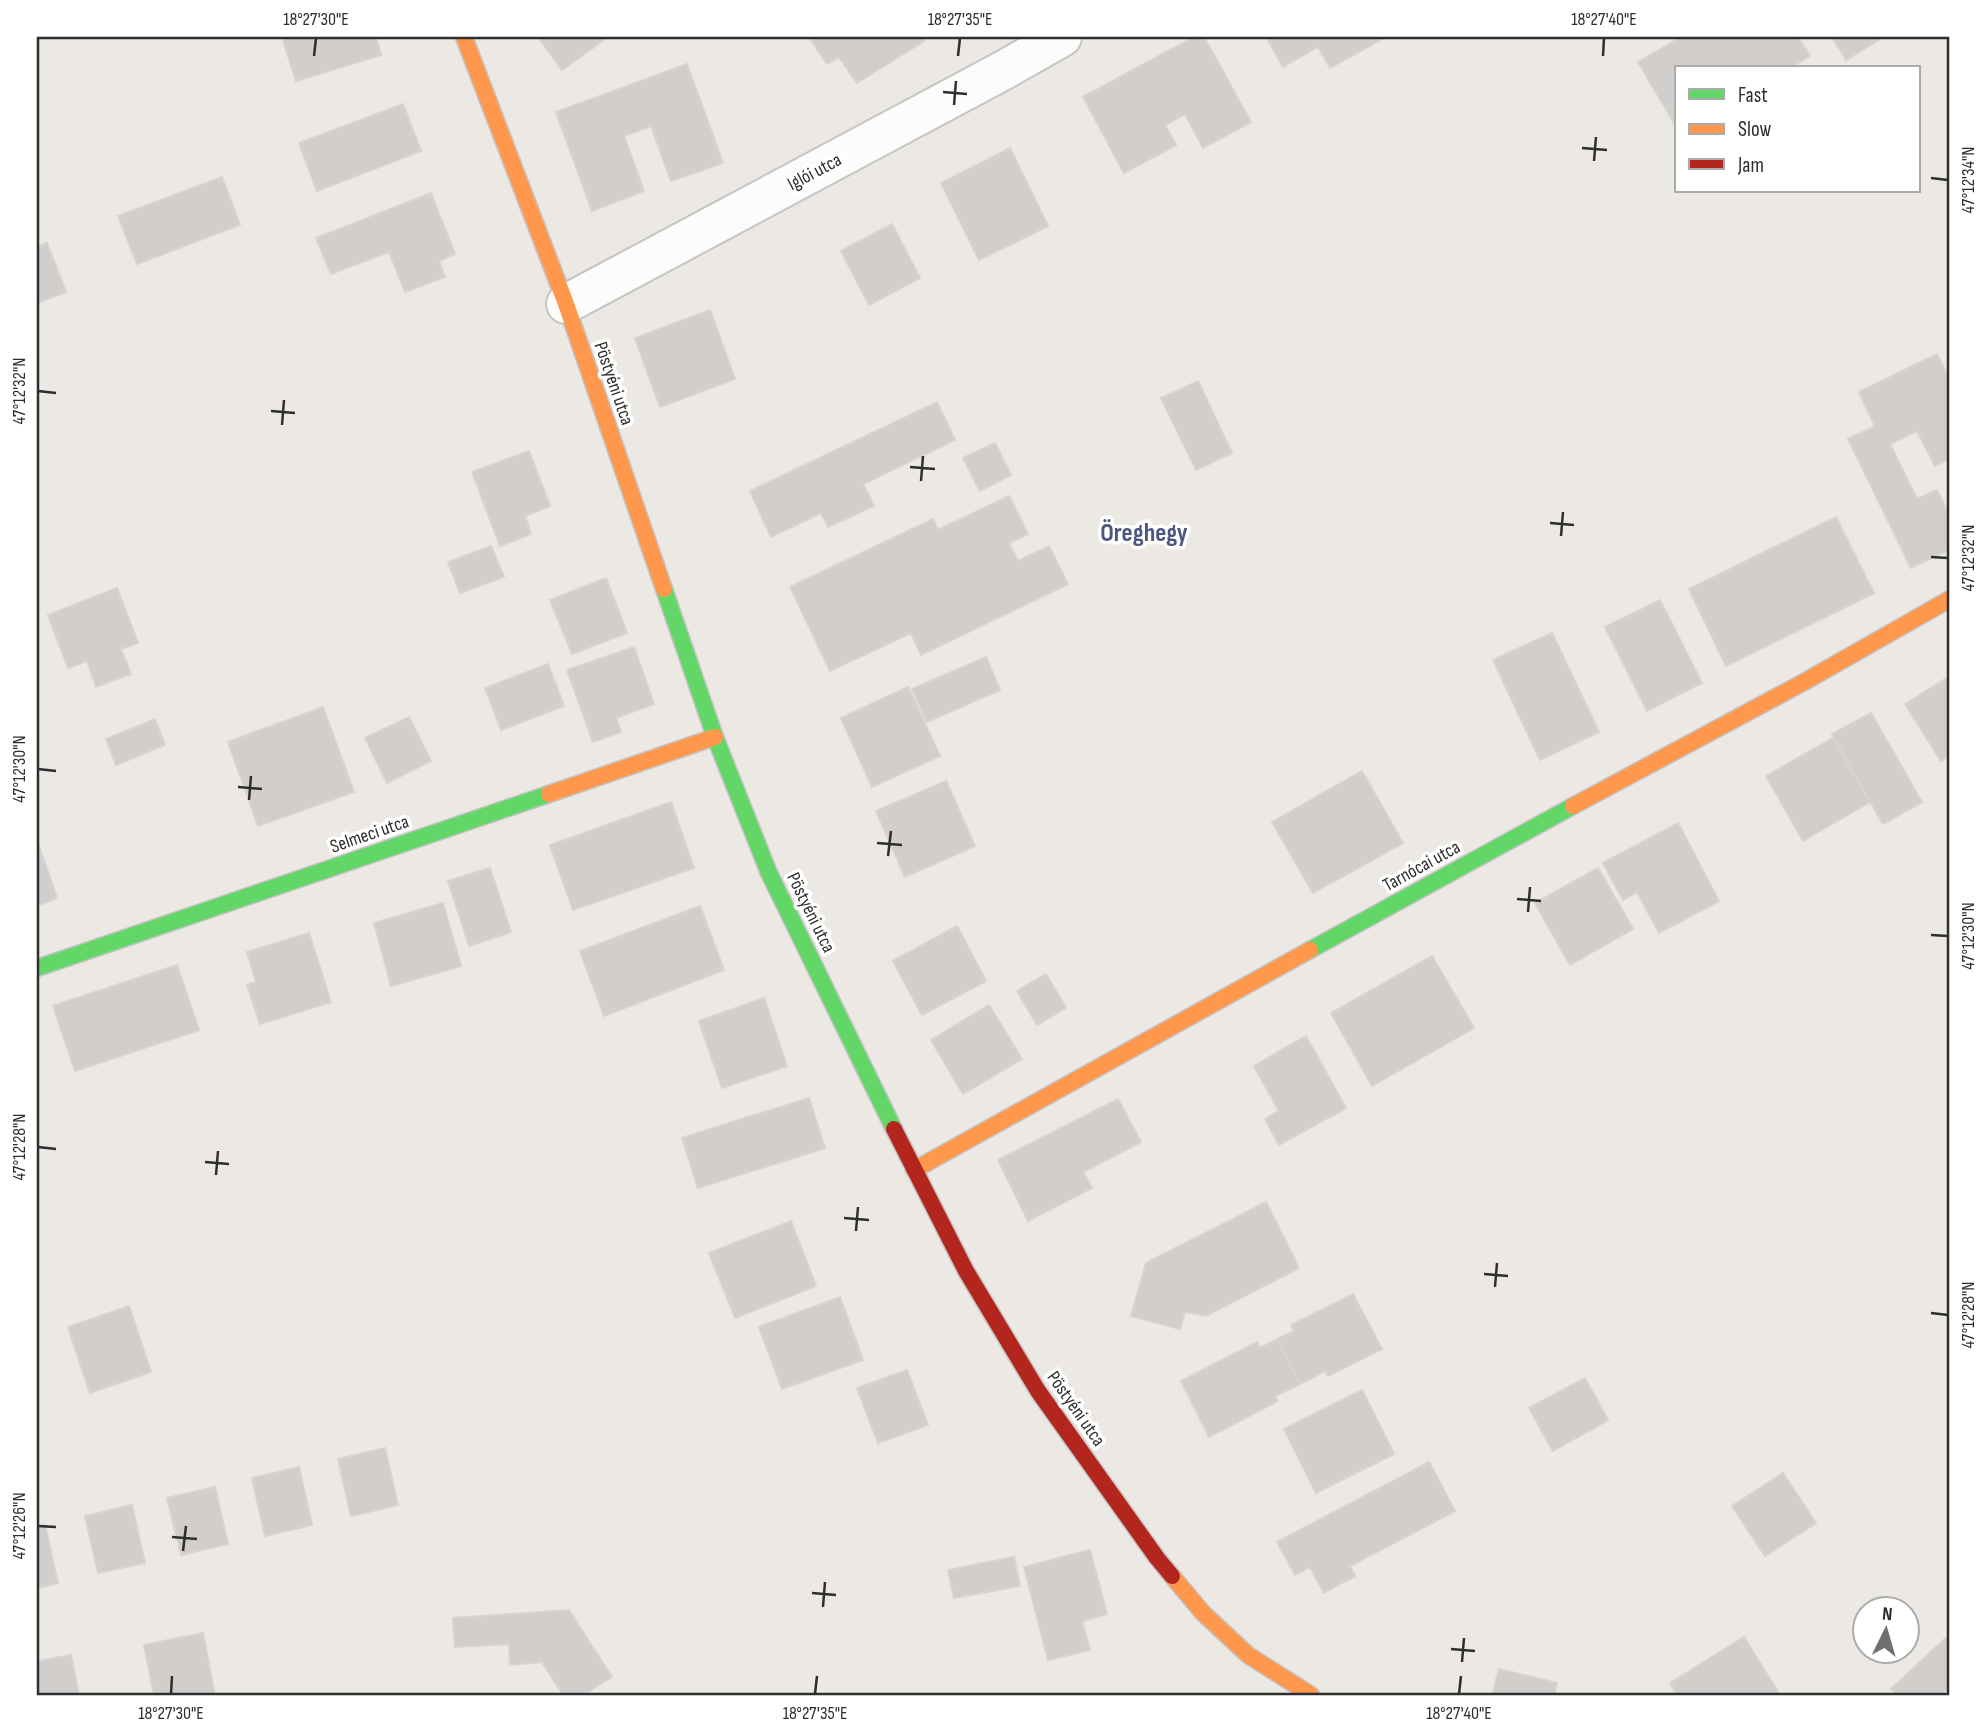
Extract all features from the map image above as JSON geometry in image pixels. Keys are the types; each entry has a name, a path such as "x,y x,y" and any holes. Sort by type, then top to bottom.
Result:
{"street":[{"name":"Pöstyéni utca","path":"464,37 566,304 715,737 769,873 914,1170 966,1271 1038,1391 1157,1558 1203,1613 1248,1655 1311,1695"},
{"name":"Iglói utca","path":"566,304 1062,37"},
{"name":"Tarnócai utca","path":"914,1170 1490,850 1950,599"},
{"name":"Selmeci utca","path":"37,968 715,737"}],"building":[{"path":"282,37 376,37 381,55 296,81"},
{"path":"538,37 608,37 562,70"},
{"path":"809,37 921,37 924,41 857,83 839,57 827,64"},
{"path":"1194,37 1204,37 1251,122 1203,148 1185,114 1165,125 1176,145 1124,173 1083,97"},
{"path":"1266,37 1386,37 1330,68 1318,47 1283,67"},
{"path":"1681,37 1798,37 1810,56 1793,66 1675,66 1675,125 1638,62"},
{"path":"1832,37 1881,37 1882,38 1846,60"},
{"path":"687,64 723,163 671,181 651,126 624,136 644,191 592,211 556,112"},
{"path":"403,104 421,151 317,191 299,143"},
{"path":"1010,148 1048,226 979,260 941,183"},
{"path":"222,177 240,225 137,264 118,216"},
{"path":"431,193 455,254 439,261 445,277 405,292 389,252 331,274 316,238"},
{"path":"892,224 920,278 869,305 841,251"},
{"path":"47,243 66,292 37,303 37,247"},
{"path":"710,310 735,379 660,407 635,338"},
{"path":"1937,354 1950,380 1950,458 1935,466 1917,431 1890,444 1917,499 1937,490 1950,516 1950,549 1911,568 1848,439 1875,426 1859,392"},
{"path":"1198,381 1232,453 1196,470 1161,398"},
{"path":"937,402 955,440 863,484 874,506 828,527 821,513 771,537 750,491"},
{"path":"995,443 1011,475 980,491 963,458"},
{"path":"529,451 550,506 525,516 531,534 500,546 472,472"},
{"path":"1009,496 1028,534 1009,543 1018,561 1049,546 1068,584 921,655 911,633 830,671 790,587 933,519 938,530"},
{"path":"1836,517 1874,593 1726,666 1689,589"},
{"path":"491,546 504,577 460,593 448,562"},
{"path":"606,578 627,633 572,654 550,600"},
{"path":"117,588 138,643 121,649 131,674 96,687 87,661 68,668 48,615"},
{"path":"1660,600 1702,683 1647,711 1605,627"},
{"path":"1552,633 1599,732 1540,760 1493,660"},
{"path":"634,647 654,704 616,718 621,732 593,742 567,670"},
{"path":"986,657 1000,690 927,722 912,689"},
{"path":"548,664 564,706 501,730 485,688"},
{"path":"1950,676 1950,755 1941,761 1905,704"},
{"path":"908,687 940,756 872,787 841,718"},
{"path":"323,707 354,792 258,826 228,742"},
{"path":"1871,713 1922,802 1883,824 1832,734"},
{"path":"409,717 431,761 387,783 365,738"},
{"path":"155,719 165,745 116,765 106,739"},
{"path":"1833,738 1870,802 1803,841 1766,776"},
{"path":"1362,771 1403,843 1313,893 1272,822"},
{"path":"946,781 975,846 905,877 876,811"},
{"path":"671,802 694,868 573,910 550,845"},
{"path":"1678,823 1719,901 1659,933 1637,892 1623,900 1603,863"},
{"path":"37,840 57,898 37,906"},
{"path":"490,868 511,932 469,946 448,881"},
{"path":"1598,868 1633,929 1570,965 1535,903"},
{"path":"443,903 461,966 391,986 374,923"},
{"path":"700,906 724,970 604,1016 580,951"},
{"path":"957,926 986,981 922,1015 893,961"},
{"path":"309,933 331,1002 260,1024 247,985 256,982 247,952"},
{"path":"1432,956 1474,1028 1372,1086 1331,1013"},
{"path":"177,965 199,1030 75,1071 53,1006"},
{"path":"1046,974 1066,1008 1037,1025 1017,991"},
{"path":"764,998 787,1066 722,1088 699,1021"},
{"path":"989,1005 1022,1059 963,1094 931,1040"},
{"path":"1306,1036 1346,1108 1279,1145 1265,1119 1279,1111 1254,1066"},
{"path":"809,1098 825,1148 698,1188 682,1138"},
{"path":"1118,1099 1141,1142 1083,1172 1092,1188 1028,1221 998,1160"},
{"path":"1266,1202 1299,1268 1206,1316 1185,1312 1180,1329 1131,1316 1146,1263"},
{"path":"791,1221 816,1286 735,1318 709,1253"},
{"path":"1353,1294 1382,1349 1328,1376 1325,1371 1300,1384 1277,1339 1294,1331 1291,1325"},
{"path":"840,1297 863,1360 782,1389 759,1327"},
{"path":"129,1306 151,1372 90,1393 68,1327"},
{"path":"1277,1339 1300,1384 1275,1396 1278,1401 1209,1437 1181,1381 1257,1342 1260,1348"},
{"path":"907,1370 928,1425 878,1443 857,1388"},
{"path":"1585,1378 1608,1420 1553,1451 1529,1408"},
{"path":"1362,1390 1394,1454 1316,1493 1284,1429"},
{"path":"385,1448 398,1505 351,1516 338,1459"},
{"path":"1429,1462 1455,1511 1350,1566 1355,1576 1324,1593 1310,1567 1295,1575 1277,1542"},
{"path":"299,1467 312,1525 265,1536 252,1478"},
{"path":"1783,1473 1816,1523 1765,1556 1732,1506"},
{"path":"215,1487 228,1544 181,1555 167,1498"},
{"path":"132,1505 145,1563 98,1573 85,1516"},
{"path":"45,1525 58,1583 37,1588 37,1527"},
{"path":"1090,1550 1107,1614 1082,1621 1090,1650 1048,1660 1024,1567"},
{"path":"1014,1557 1020,1586 954,1598 948,1570"},
{"path":"569,1610 612,1677 583,1695 563,1695 542,1662 510,1665 509,1644 455,1647 453,1618"},
{"path":"203,1633 215,1695 154,1695 144,1645"},
{"path":"1950,1634 1950,1686 1941,1695 1898,1695 1891,1689 1916,1666 1920,1666 1920,1662"},
{"path":"1744,1637 1780,1695 1677,1695 1670,1683"},
{"path":"71,1655 79,1695 37,1695 37,1661"},
{"path":"1499,1669 1557,1683 1554,1695 1492,1695"}],"traffic: fast":[{"path":"664,589 715,737 769,873 894,1129"},
{"path":"37,968 549,794"},
{"path":"1310,950 1573,806"}],"traffic: slow":[{"path":"464,37 566,304 664,589"},
{"path":"1573,806 1804,682 1950,599"},
{"path":"549,794 715,737"},
{"path":"914,1170 1310,950"},
{"path":"1172,1576 1203,1613 1248,1655 1311,1695"}],"traffic: jam":[{"path":"894,1129 966,1271 1038,1391 1172,1576"}],"district":[{"name":"Öreghegy","path":"1144,532"}]}
